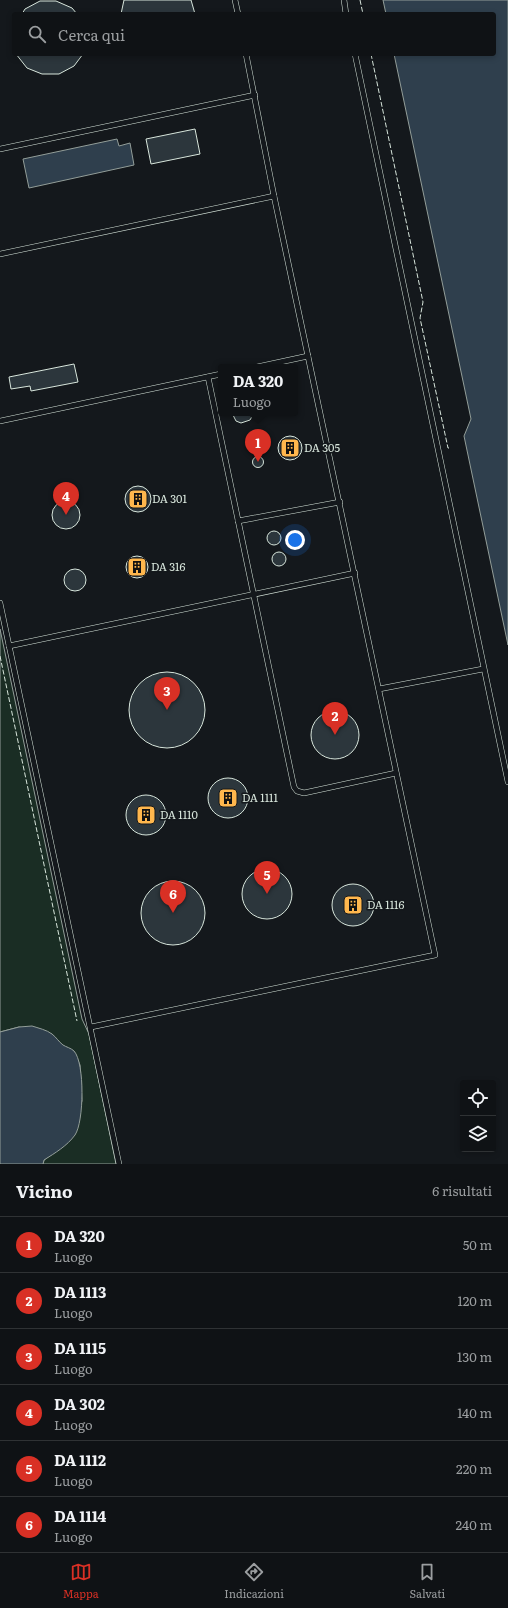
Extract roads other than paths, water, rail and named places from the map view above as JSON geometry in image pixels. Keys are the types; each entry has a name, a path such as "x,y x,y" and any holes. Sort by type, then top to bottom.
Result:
{"lane":[{"path":"235,0 238,12"},
{"path":"344,0 346,12"},
{"path":"91,1027 435,955 274,196 246,56"},
{"path":"355,56 483,669 508,782"},
{"path":"0,149 254,96"},
{"path":"0,254 274,196"},
{"path":"271,364 308,356"},
{"path":"0,421 218,375"},
{"path":"208,377 294,787 297,792 304,793 396,774"},
{"path":"238,521 340,502"},
{"path":"9,646 355,573"},
{"path":"0,603 119,1164"},
{"path":"379,688 483,669"}],"water":[{"path":"383,0 508,0 508,645 464,436 471,419 394,56 496,56 496,12 386,12"},
{"path":"117,139 119,146 130,143 134,165 29,188 23,159"},
{"path":"32,1026 52,1034 63,1045 74,1051 78,1058 82,1079 82,1106 78,1128 75,1135 68,1143 44,1160 43,1164 0,1164 0,1032 19,1027"}],"place":[{"name":"DA 305","path":"290,448"},
{"name":"DA 320","path":"258,462"},
{"name":"DA 301","path":"138,499"},
{"name":"DA 302","path":"66,515"},
{"name":"DA 316","path":"137,567"},
{"name":"DA 1115","path":"167,710"},
{"name":"DA 1113","path":"335,735"},
{"name":"DA 1111","path":"228,798"},
{"name":"DA 1110","path":"146,815"},
{"name":"DA 1112","path":"267,894"},
{"name":"DA 1116","path":"353,905"},
{"name":"DA 1114","path":"173,913"}]}
